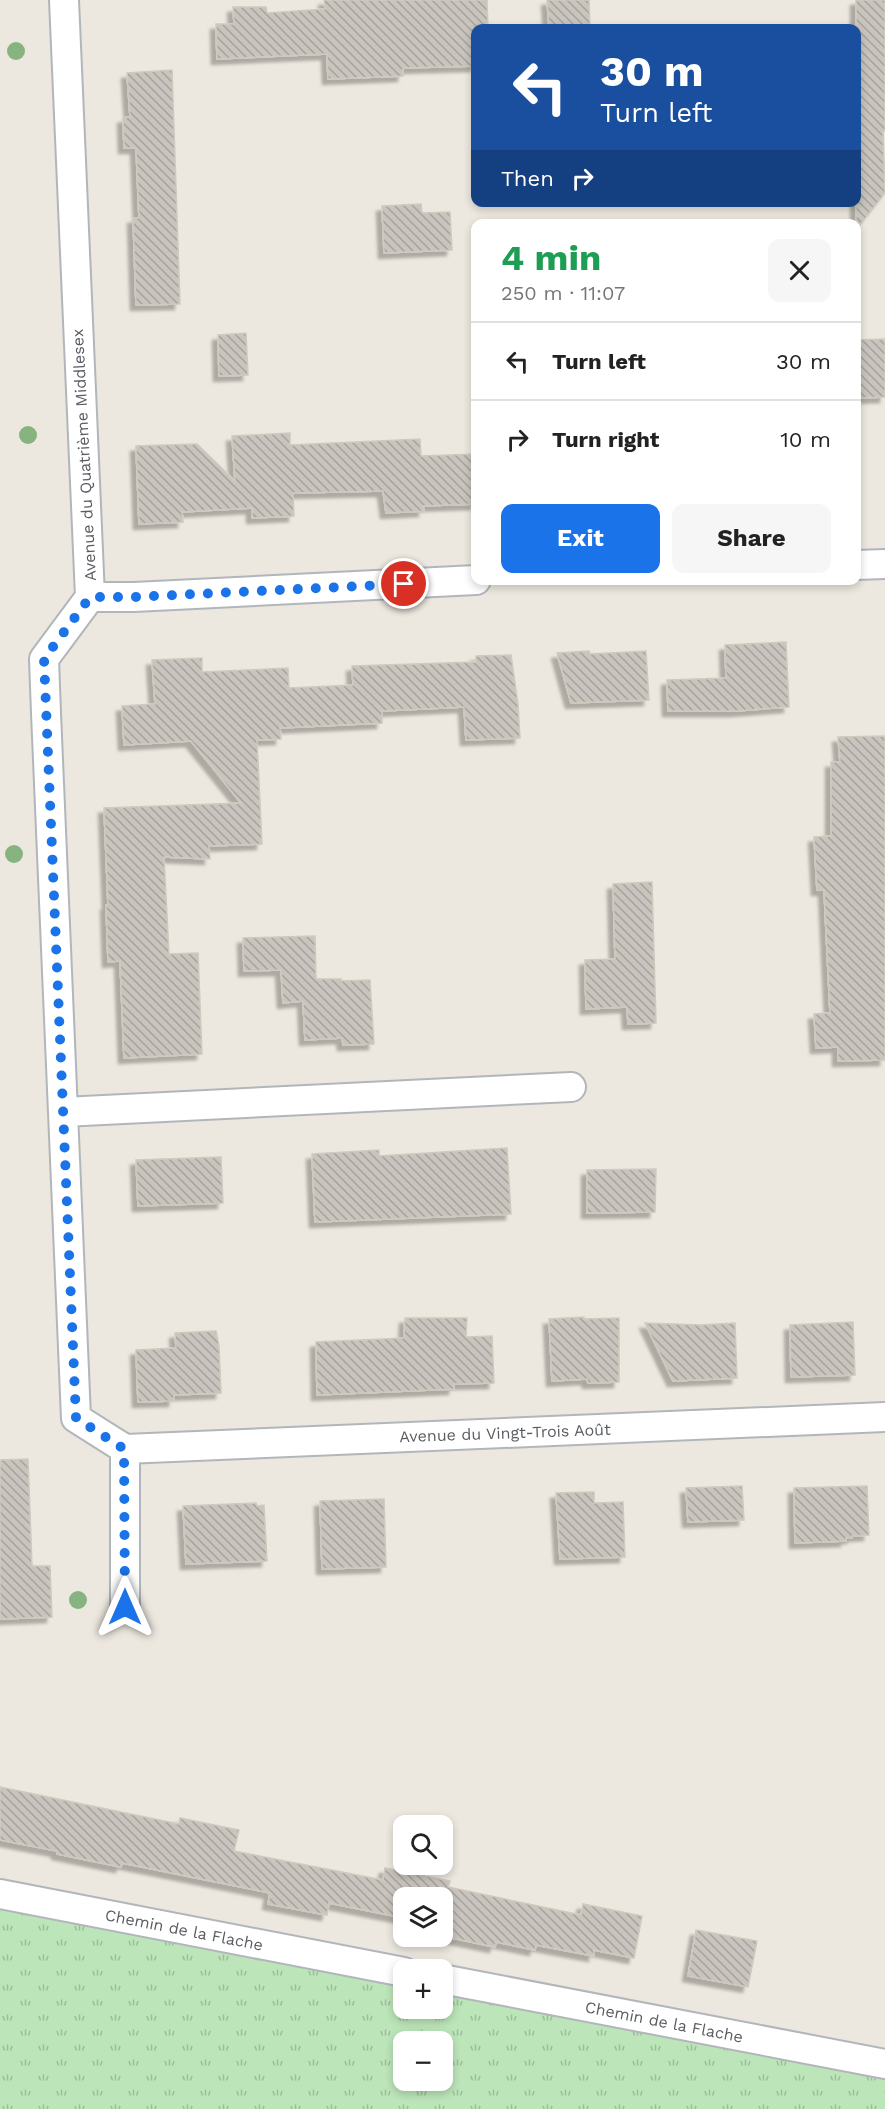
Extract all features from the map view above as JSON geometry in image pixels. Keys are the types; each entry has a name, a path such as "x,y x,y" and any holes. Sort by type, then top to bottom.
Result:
{"street":[{"name":"Avenue du Quatrième Middlesex","path":"64,0 90,597 134,597 471,580"},
{"path":"861,565 885,564"},
{"path":"90,597 44,659 76,1418 124,1449 125,1607"},
{"path":"63,1112 571,1087"},
{"name":"Avenue du Vingt-Trois Août","path":"124,1449 885,1417"},
{"name":"Chemin de la Flache","path":"0,1894 393,1970"},
{"name":"Chemin de la Flache","path":"453,1981 885,2064"}],"green space":[{"path":"0,1894 393,1970 393,2019 453,2019 453,1981 885,2064 885,2109 0,2109"}],"building":[{"path":"324,0 487,0 488,24 471,24 471,66 403,68 403,76 328,79 327,54 217,59 216,24 234,24 233,7 266,7 267,13 325,9"},
{"path":"547,0 589,0 590,24 549,24"},
{"path":"856,0 885,0 885,131 883,131 885,193 861,224 861,219 856,219 856,207 861,207 861,24 856,24"},
{"path":"172,70 180,304 136,305 133,218 139,218 136,148 124,148 123,118 130,117 127,73"},
{"path":"421,204 422,213 450,212 452,250 384,253 382,206"},
{"path":"246,333 248,375 219,376 218,335"},
{"path":"885,339 885,397 861,398 861,340"},
{"path":"290,433 290,445 420,439 421,456 471,454 471,504 423,506 424,511 386,513 383,491 293,493 294,516 252,518 252,508 182,512 183,522 139,524 136,446 197,444 235,481 232,436"},
{"path":"786,642 789,707 736,711 668,711 667,680 726,678 725,645"},
{"path":"589,651 590,654 646,651 649,700 571,703 557,653"},
{"path":"511,655 520,738 466,740 464,707 382,711 382,723 280,728 281,739 257,740 262,844 209,846 210,859 164,857 169,954 198,953 202,1054 124,1058 120,961 108,962 104,808 241,803 191,741 124,745 122,706 155,704 152,660 202,658 202,672 288,668 289,688 353,685 352,666 476,662 476,656"},
{"path":"885,736 885,1060 838,1061 838,1047 816,1048 814,1014 830,1013 824,890 817,890 814,837 831,836 831,762 840,762 838,737"},
{"path":"652,882 656,1023 628,1024 627,1007 586,1009 585,960 615,959 613,884"},
{"path":"315,936 316,979 370,980 374,1044 343,1045 342,1038 305,1040 303,1001 283,1003 281,970 244,971 243,938"},
{"path":"507,1148 511,1214 315,1222 312,1154 379,1150 379,1156"},
{"path":"221,1157 223,1203 138,1206 136,1160"},
{"path":"656,1169 655,1212 587,1213 587,1170"},
{"path":"584,1317 584,1319 619,1318 619,1382 588,1383 587,1379 552,1381 549,1319"},
{"path":"405,1318 467,1318 466,1337 492,1336 494,1383 454,1384 454,1389 317,1395 316,1342 404,1338"},
{"path":"853,1322 855,1375 791,1377 790,1325"},
{"path":"645,1323 701,1325 735,1323 737,1378 673,1381"},
{"path":"216,1331 221,1393 174,1395 174,1401 138,1402 136,1350 176,1348 175,1333"},
{"path":"28,1459 32,1566 50,1566 52,1617 0,1619 0,1460"},
{"path":"742,1486 744,1520 688,1522 686,1488"},
{"path":"867,1486 869,1535 852,1536 852,1538 846,1538 846,1541 795,1543 794,1488"},
{"path":"594,1492 594,1503 623,1502 625,1557 560,1559 556,1493"},
{"path":"384,1499 386,1567 322,1569 320,1501"},
{"path":"256,1503 257,1506 264,1505 267,1561 186,1564 183,1506"},
{"path":"0,1787 179,1824 180,1818 239,1830 234,1851 383,1880 385,1868 393,1870 393,1875 420,1875 450,1881 448,1887 393,1887 393,1916 329,1903 327,1915 268,1904 270,1893 122,1863 121,1867 0,1840"},
{"path":"453,1888 581,1915 583,1904 642,1916 634,1958 594,1950 594,1956 536,1945 535,1950 496,1942 495,1947 453,1938"},
{"path":"696,1930 757,1941 748,1987 688,1976"}],"route":[{"path":"125,1607 124,1449 76,1418 44,659 90,597 134,597 404,584"}]}
